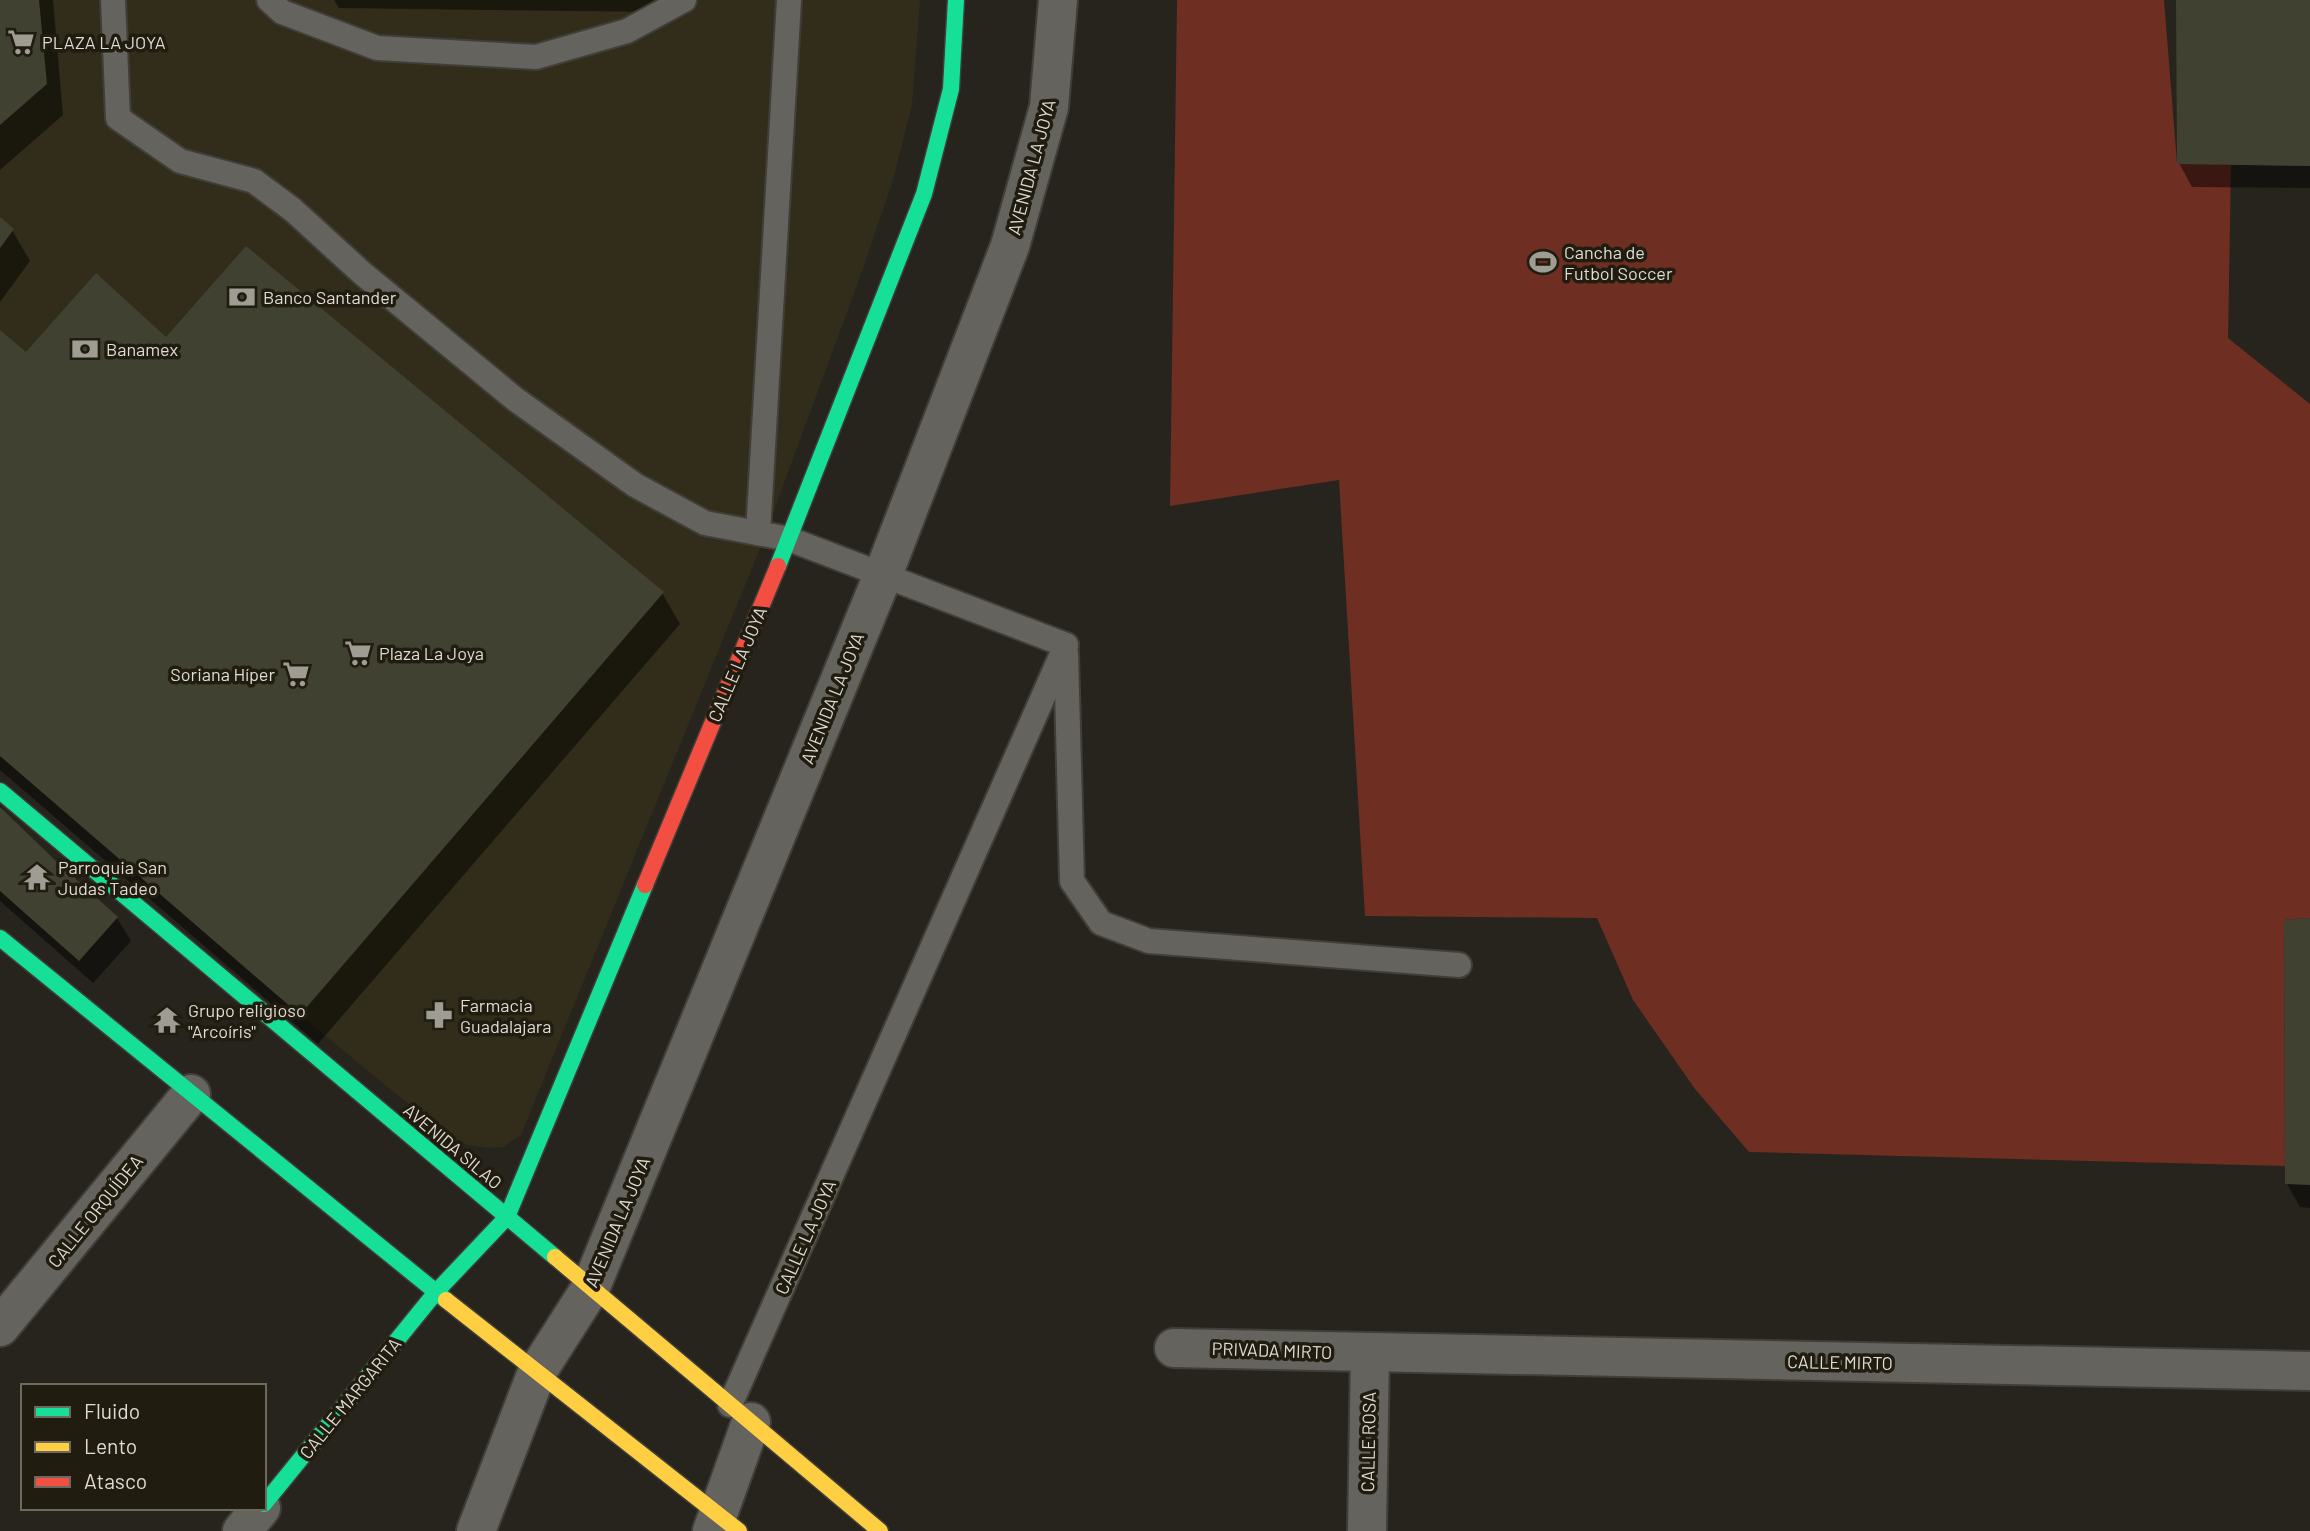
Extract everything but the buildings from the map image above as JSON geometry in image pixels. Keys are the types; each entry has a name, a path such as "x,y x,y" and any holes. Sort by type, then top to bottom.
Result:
{"street":[{"name":"CALLE LA JOYA","path":"436,1292 507,1217 789,539 924,194 951,89 956,0"},
{"name":"AVENIDA LA JOYA","path":"476,1531 537,1372 590,1289 883,575 1010,246 1049,107 1058,0"},
{"name":"AVENIDA SILAO","path":"0,791 880,1531"},
{"path":"0,938 723,1525"},
{"name":"CALLE ORQUÍDEA","path":"0,1327 191,1094"},
{"name":"CALLE MARGARITA","path":"266,1502 436,1292"},
{"name":"PRIVADA MIRTO","path":"1174,1348 1370,1353"},
{"name":"CALLE MIRTO","path":"1370,1353 2310,1371"},
{"name":"CALLE ROSA","path":"1367,1531 1370,1353"},
{"path":"723,1525 740,1414"},
{"path":"242,1531 259,1510"}],"lane":[{"path":"113,0 118,117 180,161 254,181 293,210 362,272 515,399 635,485 705,523 789,539 1066,645 1072,881 1101,923 1149,942 1459,965"},
{"path":"278,4 377,48 536,57 627,31 684,0"},
{"path":"758,533 789,0"},
{"name":"CALLE LA JOYA","path":"740,1414 1066,645"}],"shaded area":[{"name":"Plaza La Joya","path":"0,0 920,0 912,104 893,180 863,269 759,551 521,1135 503,1147 469,1145 451,1139 300,1015 0,756"},
{"path":"1177,0 2164,0 2177,163 2231,165 2228,338 2310,404 2310,918 2284,920 2285,1166 1749,1152 1695,1089 1633,1000 1597,918 1365,916 1339,480 1170,506"}],"traffic: fast":[{"path":"778,566 924,194 951,89 956,0"},
{"path":"0,791 555,1257"},
{"path":"266,1502 436,1292 507,1217 645,885"},
{"path":"0,938 446,1300"}],"traffic: slow":[{"path":"555,1257 880,1531"},
{"path":"446,1300 739,1531"}],"traffic: jam":[{"path":"645,885 778,566"}],"place":[{"name":"PLAZA LA JOYA","path":"21,42"},
{"name":"Cancha de Futbol Soccer","path":"1543,262"},
{"name":"Banco Santander","path":"242,297"},
{"name":"Banamex","path":"85,349"},
{"name":"Plaza La Joya","path":"358,653"},
{"name":"Soriana Híper","path":"296,674"},
{"name":"Parroquia San Judas Tadeo","path":"37,877"},
{"name":"Farmacia Guadalajara","path":"439,1015"},
{"name":"Grupo religioso \"Arcoíris\"","path":"167,1020"}]}
